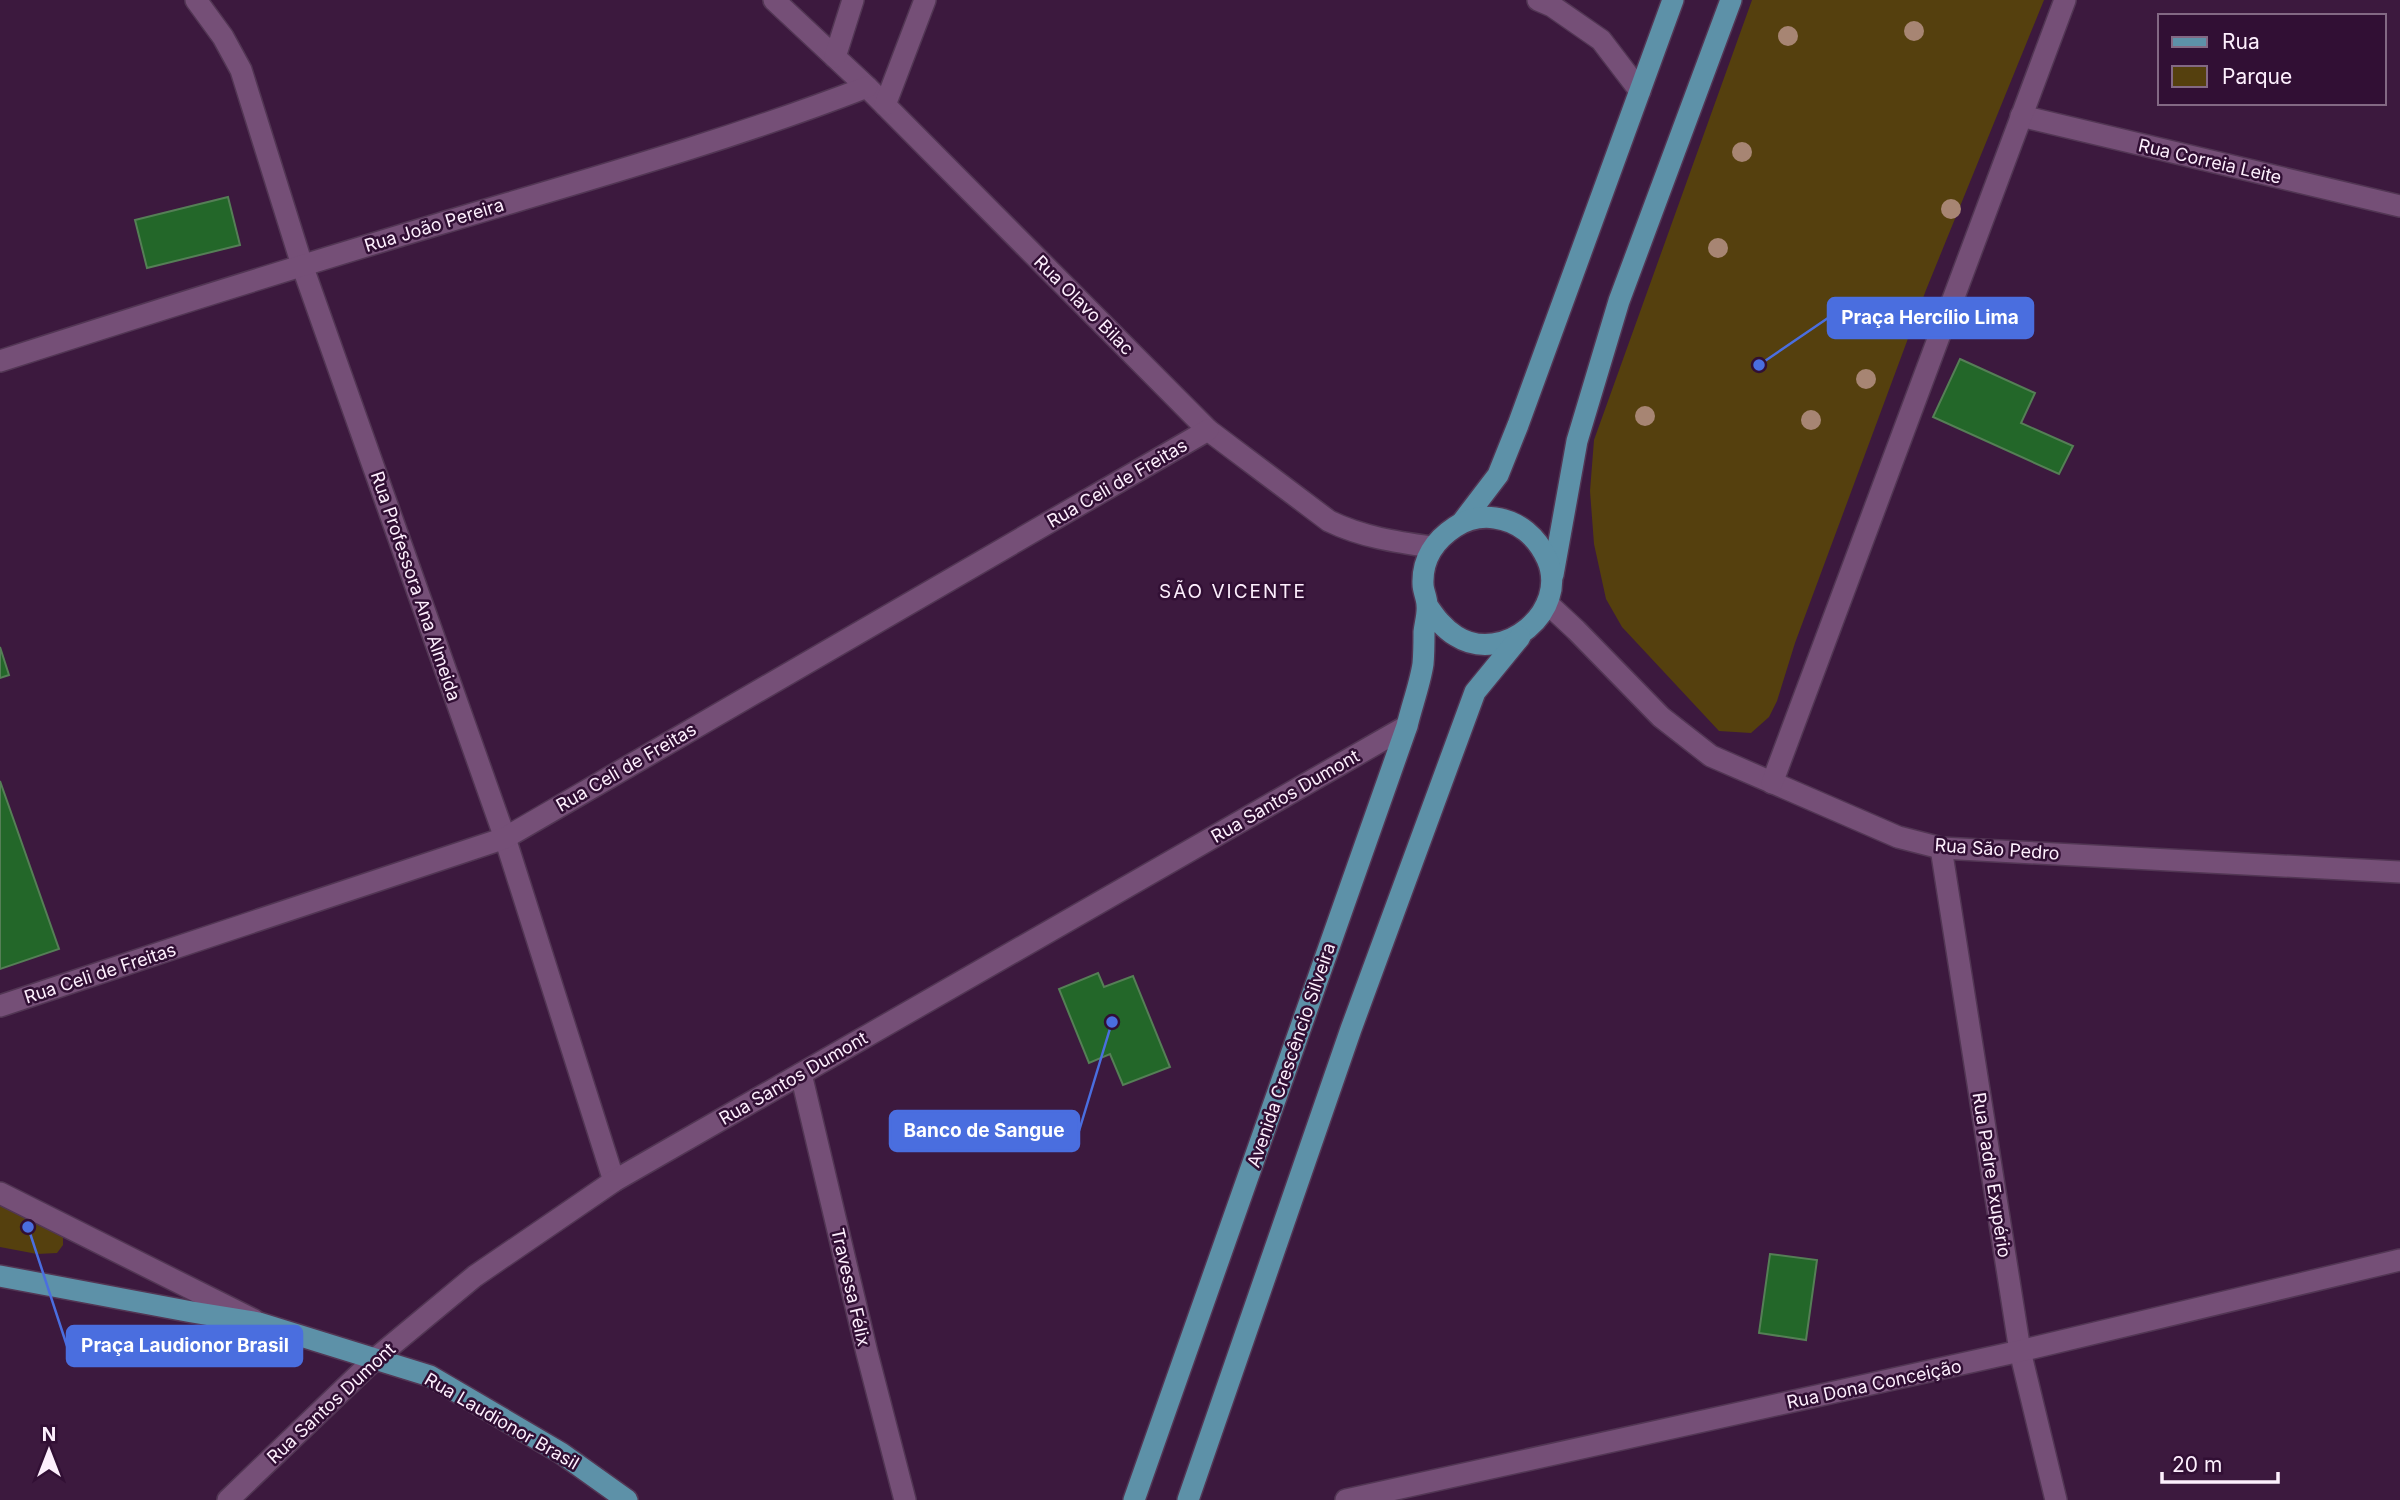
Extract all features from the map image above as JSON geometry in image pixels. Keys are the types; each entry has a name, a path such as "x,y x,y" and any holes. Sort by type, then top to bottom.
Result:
{"main road":[{"path":"1522,634 1501,643 1479,644 1457,638 1440,623 1427,605 1423,585 1425,565 1432,547 1445,533 1463,521 1497,475 1513,438 1673,0"},
{"path":"1188,1500 1351,1029 1475,692 1522,634 1537,620 1549,593 1577,441 1619,301 1731,0"},
{"path":"1463,521 1484,517 1505,519 1524,529 1539,544 1549,563 1549,593"},
{"name":"Avenida Crescêncio Silveira","path":"1134,1500 1407,726 1423,663 1427,605"},
{"name":"Rua Laudionor Brasil","path":"0,1276 259,1323 430,1376 561,1453 627,1500"}],"street":[{"name":"Rua Professora Ana Almeida","path":"196,0 223,37 241,70 302,265 505,838 614,1181"},
{"name":"Rua Olavo Bilac","path":"774,0 867,87 1209,430 1329,520 1351,531 1372,537 1432,547"},
{"path":"835,57 853,0"},
{"path":"885,105 925,0"},
{"path":"1538,0 1552,6 1601,40 1640,91"},
{"path":"1772,783 2065,0"},
{"name":"Rua João Pereira","path":"0,360 302,265 683,151 786,118 867,87"},
{"name":"Rua Correia Leite","path":"2021,116 2400,206"},
{"name":"Rua Celi de Freitas","path":"0,1006 505,838 1209,430"},
{"name":"Rua São Pedro","path":"1549,593 1576,630 1661,717 1711,756 1898,837 1941,848 2400,872"},
{"name":"Rua Santos Dumont","path":"228,1500 375,1359 475,1276 614,1181 1407,726"},
{"name":"Rua Padre Exupério","path":"1941,848 2020,1351 2056,1500"},
{"name":"Travessa Félix","path":"801,1074 905,1500"},
{"path":"0,1193 259,1323"},
{"name":"Rua Dona Conceição","path":"1346,1500 2020,1351 2400,1260"}],"green space":[{"path":"1752,0 2044,0 1926,290 1795,643 1777,701 1769,717 1751,733 1719,731 1622,627 1606,599 1594,544 1590,491 1594,440"},
{"path":"0,1200 63,1232 63,1245 57,1253 37,1254 0,1247"}],"building":[{"path":"228,197 240,245 147,268 135,220"},
{"path":"1960,359 2035,393 2021,423 2073,446 2059,474 1933,417"},
{"path":"0,647 9,675 0,678"},
{"path":"0,781 59,949 0,969"},
{"path":"1098,973 1104,987 1133,976 1170,1067 1123,1085 1110,1054 1089,1063 1059,989"},
{"path":"1770,1254 1817,1260 1806,1340 1759,1333"}],"place":[{"name":"Praça Hercílio Lima","path":"1759,365"},
{"name":"Banco de Sangue","path":"1112,1022"},
{"name":"Praça Laudionor Brasil","path":"28,1227"}],"district":[{"name":"SÃO VICENTE","path":"1233,591"}]}
